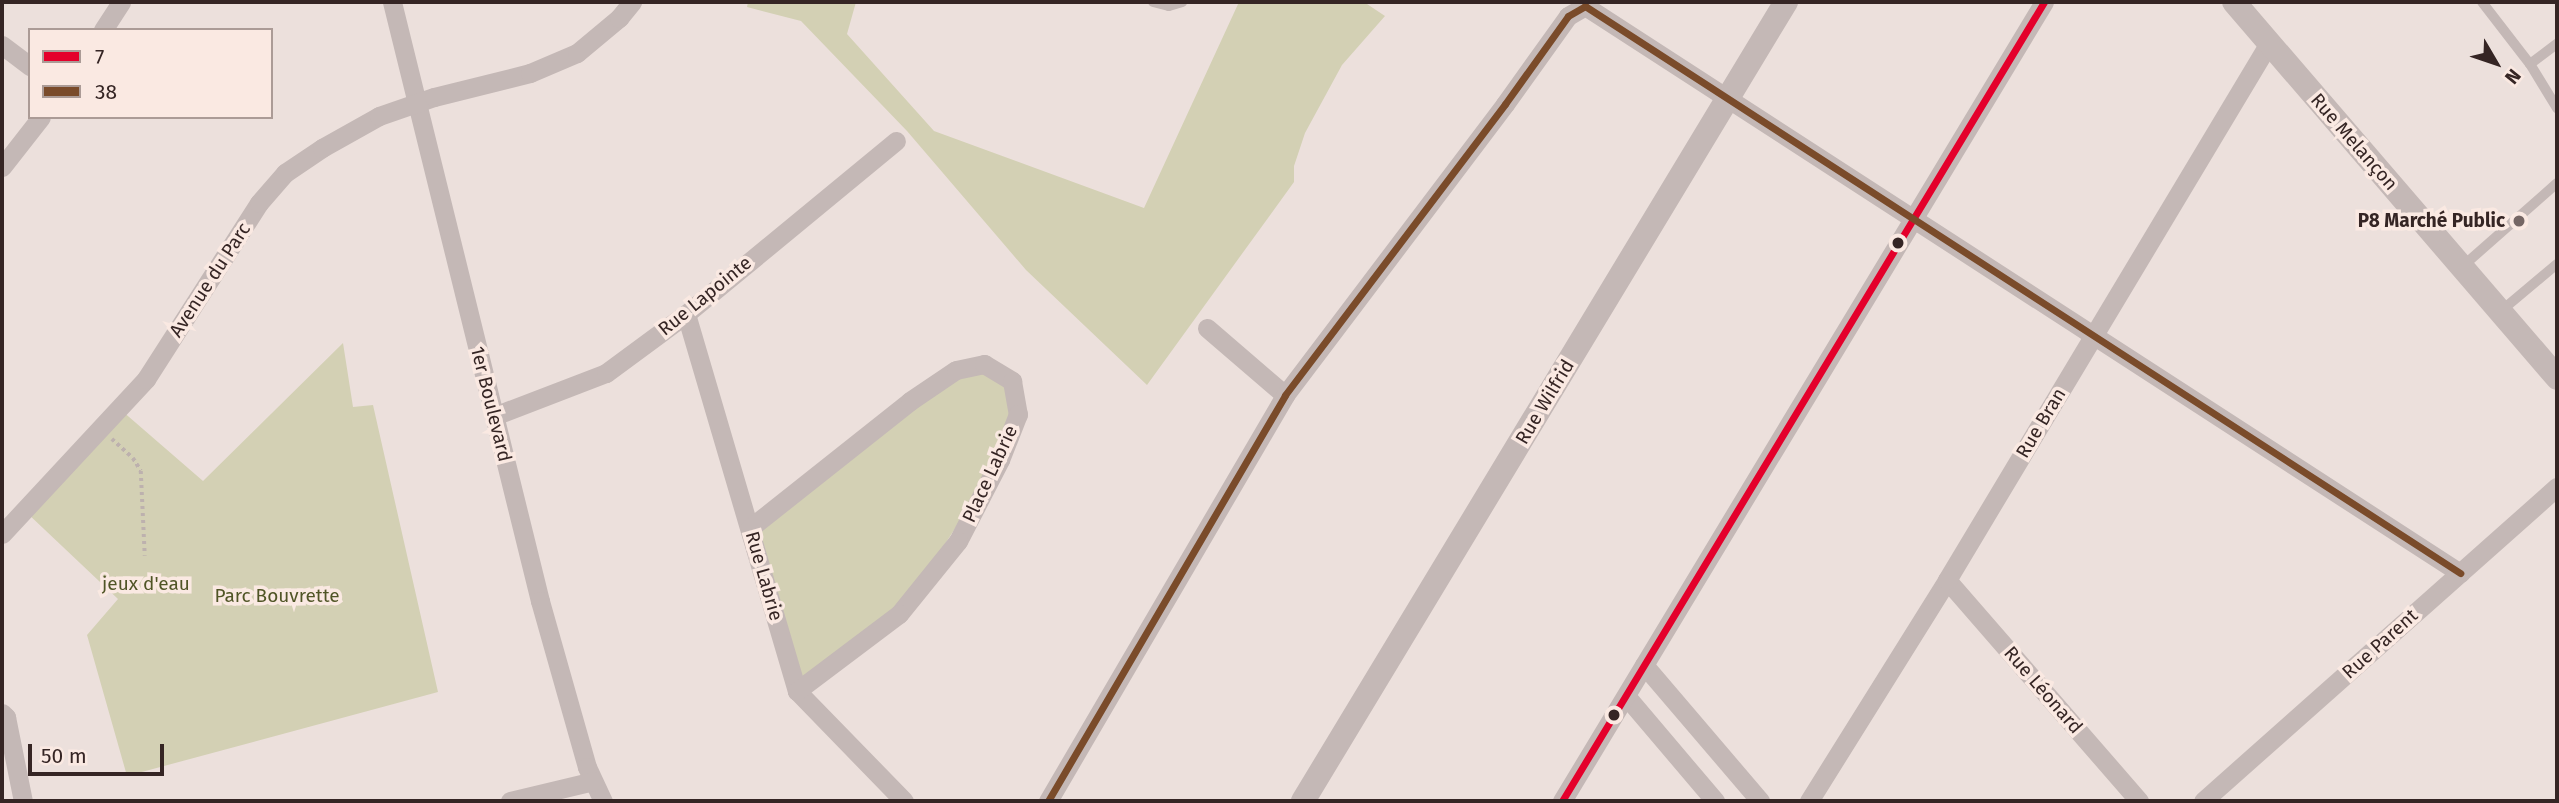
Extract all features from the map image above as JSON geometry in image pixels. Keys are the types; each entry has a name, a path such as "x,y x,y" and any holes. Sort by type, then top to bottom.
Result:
{"street":[{"path":"104,28 121,2"},
{"name":"1er Boulevard","path":"392,2 540,601 593,781 603,801"},
{"name":"Avenue du Parc","path":"2,534 146,379 259,203 285,173 322,148 379,117 417,103 530,73 577,53 619,18 632,2"},
{"name":"Rue Wilfrid","path":"1303,801 1786,2"},
{"path":"1563,801 2044,2"},
{"name":"Rue Melançon","path":"2234,2 2557,378"},
{"path":"1048,801 1284,395 1568,16 1585,6 2460,573"},
{"name":"Rue Bran","path":"1809,801 1947,580 2269,43"},
{"path":"2,45 28,64"},
{"path":"2,167 39,119"},
{"name":"Rue Lapointe","path":"494,416 606,373 686,313 895,141"},
{"name":"Rue Labrie","path":"686,313 797,691 904,801"},
{"path":"1207,328 1284,395"},
{"name":"Place Labrie","path":"750,528 910,401 956,370 984,364 1012,381 1018,414 1000,460 958,541 900,614 797,691"},
{"name":"Rue Parent","path":"2203,801 2557,487"},
{"name":"Avenue du Parc","path":"2,520 35,499"},
{"name":"Rue Léonard","path":"1947,580 2139,801"},
{"path":"1644,665 1760,801"},
{"path":"1626,696 1715,801"},
{"path":"2,713 6,717 23,801"},
{"path":"510,801 593,781"}],"lane":[{"path":"1153,2 1169,6 1182,2"},
{"path":"2482,2 2530,64 2557,108"},
{"path":"2530,64 2557,44"},
{"path":"2462,267 2557,183"},
{"path":"2500,312 2557,264"}],"path":[{"path":"100,429 133,458 141,471 145,556"}],"green space":[{"path":"748,2 856,2 847,34 934,131 1144,208 1239,2 1364,2 1385,16 1342,65 1305,133 1294,166 1294,182 1147,385 1026,270 907,131 801,21 747,7"},
{"name":"Parc Bouvrette","path":"343,343 353,407 373,405 438,692 127,776 87,635 118,599 26,512 121,410 203,481"},
{"path":"984,364 1012,381 1018,414 1000,460 899,614 797,691 750,528 910,401"}],"transit line":[{"name":"7","path":"1562,801 2044,2"},
{"name":"38","path":"1048,801 1285,395 1505,104 1568,16 1585,6 2460,573"}],"place":[{"name":"P8 Marché Public","path":"2519,221"}],"park label":[{"name":"jeux d'eau","path":"146,584"}]}
